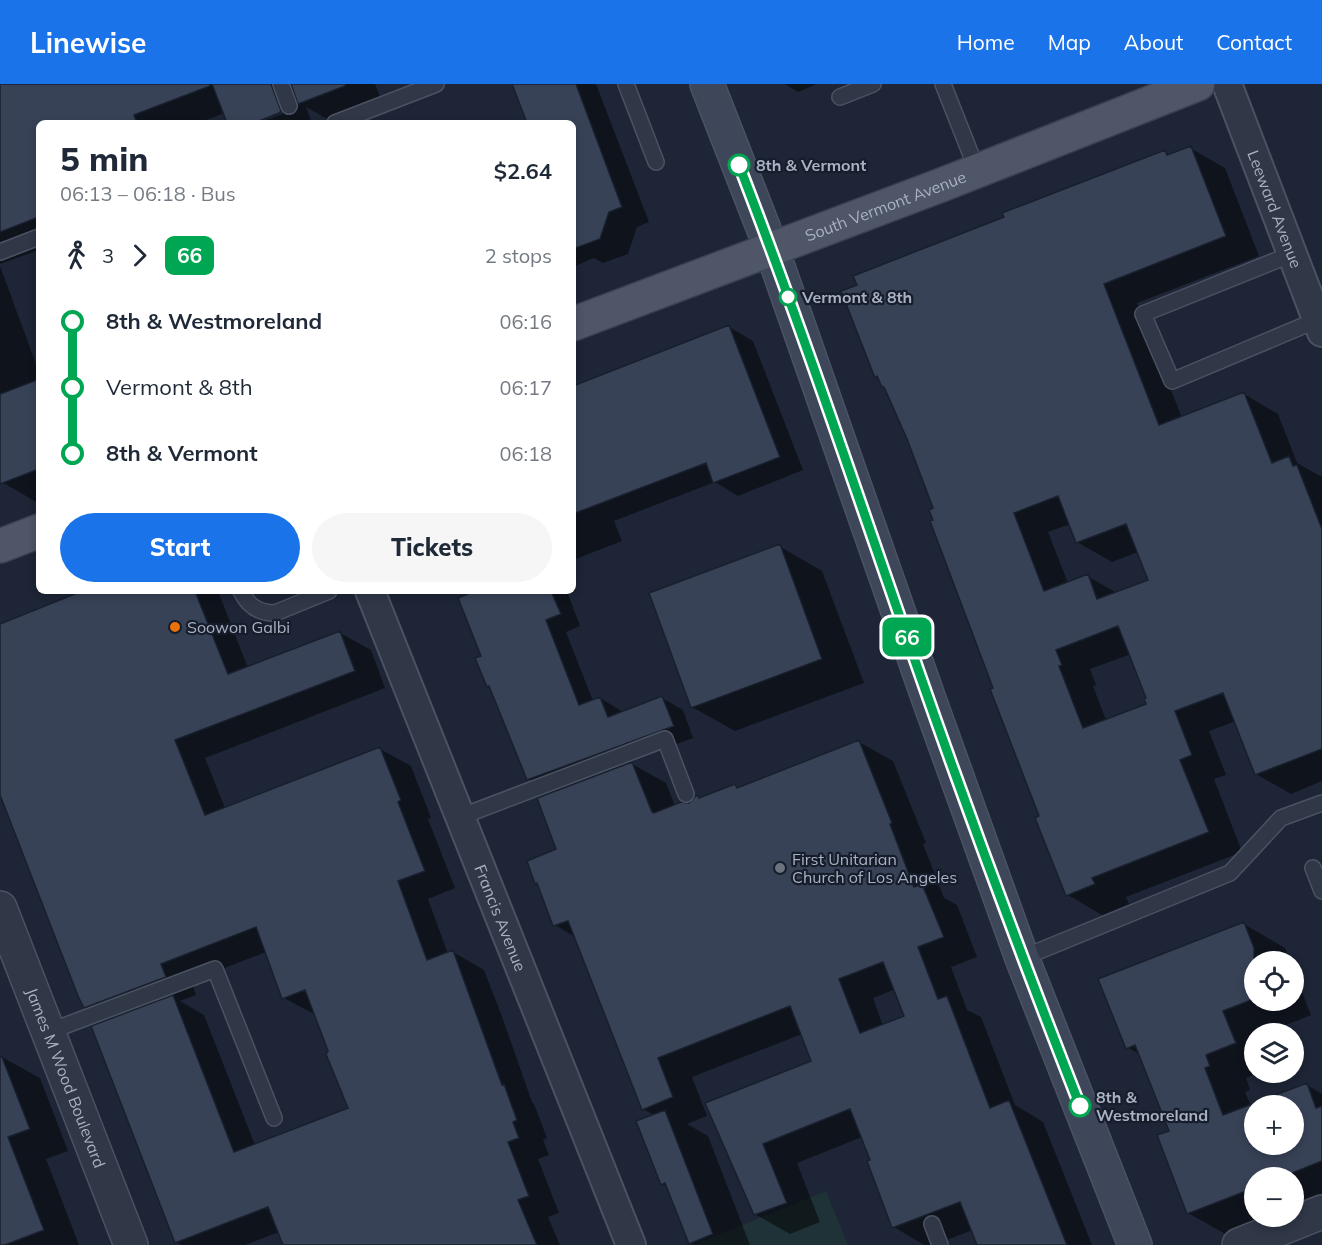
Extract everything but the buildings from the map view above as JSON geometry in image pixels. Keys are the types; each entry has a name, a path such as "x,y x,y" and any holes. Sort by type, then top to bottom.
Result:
{"main road":[{"path":"707,84 772,250 1022,958 1135,1245"},
{"name":"South Vermont Avenue","path":"576,323 772,250 1198,84"},
{"path":"0,546 36,532"}],"street":[{"name":"Leeward Avenue","path":"1227,84 1319,326"},
{"name":"Francis Avenue","path":"371,594 631,1245"},
{"name":"James M Wood Boulevard","path":"0,908 131,1245"},
{"path":"1239,1245 1322,1212"}],"lane":[{"path":"281,84 289,106"},
{"path":"343,120 436,84"},
{"path":"626,84 656,162"},
{"path":"840,97 873,84"},
{"path":"943,84 977,170"},
{"path":"0,252 36,238"},
{"path":"1292,254 1143,314 1172,381 1319,326"},
{"path":"243,594 249,604 257,610 275,613 322,594"},
{"path":"460,817 665,739 686,794"},
{"path":"1022,958 1230,873 1281,818 1322,803"},
{"path":"1313,868 1322,891"},
{"path":"48,1032 215,969 274,1118"},
{"path":"932,1224 940,1245"}],"green space":[{"path":"826,1191 848,1245 693,1245"}],"bus line":[{"name":"66","path":"739,165 772,250 998,892 1080,1106"}],"place":[{"name":"8th & Vermont","path":"739,165"},
{"name":"Vermont & 8th","path":"788,297"},
{"name":"Soowon Galbi","path":"175,627"},
{"name":"First Unitarian Church of Los Angeles","path":"780,868"},
{"name":"8th & Westmoreland","path":"1080,1106"}]}
